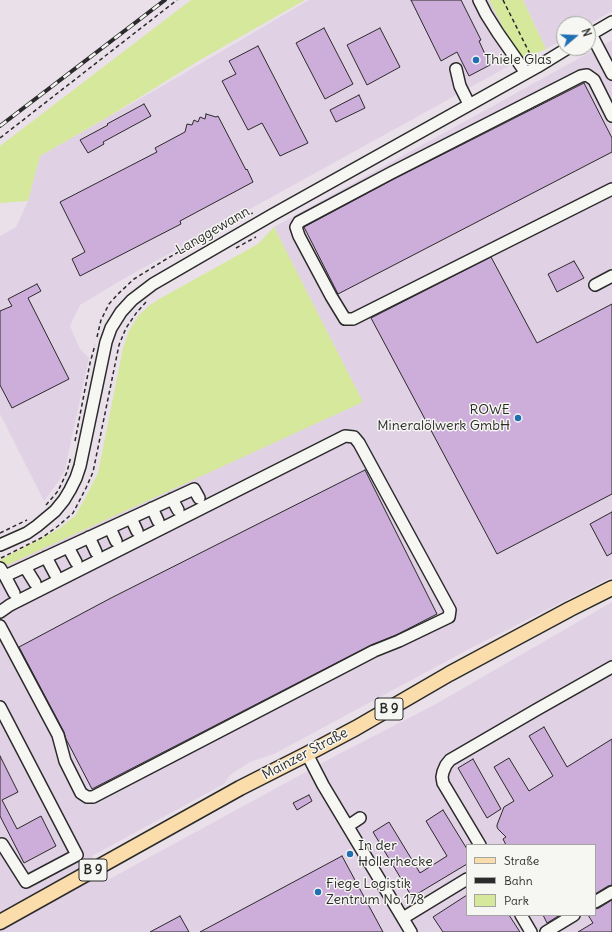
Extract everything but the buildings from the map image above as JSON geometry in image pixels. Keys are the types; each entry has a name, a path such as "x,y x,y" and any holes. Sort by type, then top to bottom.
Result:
{"main road":[{"name":"Mainzer Straße","path":"0,922 240,788 356,728 449,674 612,588"}],"street":[{"path":"479,0 486,14 526,73"},
{"path":"596,31 612,22"},
{"path":"596,46 612,74"},
{"name":"Langgewann","path":"0,545 27,533 38,526 55,511 70,490 80,466 106,342 111,328 121,312 132,300 153,284 245,230 469,104 560,56"},
{"path":"456,69 460,86 469,104"},
{"path":"612,116 594,80 587,75 581,76 299,222 296,227 299,236 345,319 353,319 612,189"},
{"path":"595,285 612,276"},
{"path":"0,612 10,605 345,436 354,437 359,443 450,610 449,617 399,641 374,651 94,797 87,797 81,793 65,761 58,735 0,626"},
{"path":"14,593 2,572 25,567 194,489 199,498"},
{"path":"172,499 178,510"},
{"path":"152,508 158,520"},
{"path":"131,518 137,531"},
{"path":"110,528 116,541"},
{"path":"89,537 96,552"},
{"path":"68,547 76,562"},
{"path":"46,557 55,574"},
{"path":"25,567 35,583"},
{"path":"479,844 443,783 442,777 446,765 450,760 612,667"},
{"path":"0,707 77,855 26,882 1,844"},
{"path":"307,754 323,785 411,932"},
{"path":"348,826 360,818"},
{"path":"403,918 466,880"},
{"path":"596,901 612,892"},
{"path":"522,916 532,932"},
{"path":"546,932 572,916"}],"path":[{"path":"0,138 177,0"},
{"path":"503,0 537,67"},
{"path":"75,440 90,363 101,320 109,304 134,279 244,215 255,213"},
{"path":"234,249 255,238 260,232"},
{"path":"0,559 43,537 73,513 93,472 119,345 126,328 137,312 148,300"},
{"path":"46,505 58,491 67,472 72,456"},
{"path":"0,533 29,519"}],"shaded area":[{"path":"309,0 489,0 520,60 125,278 80,305 70,326 80,349 89,358 65,470 44,501 0,414 0,236 16,227 28,201 40,156"},
{"path":"523,0 612,0 612,11 596,20 596,16 556,16 556,43 546,49"},
{"path":"612,40 612,577 471,648 274,754 250,762 230,775 224,784 92,856 104,882 335,756 436,704 612,602 612,932 0,932 0,561 3,566 362,402 274,227 583,56 596,56 596,49"}],"green space":[{"path":"191,0 305,0 200,60 108,117 40,156 28,201 0,203 0,146"},
{"path":"489,0 523,0 546,49 520,60"},
{"path":"274,227 363,402 3,567 0,560 59,529 76,515 98,473 123,348 129,331 139,315 161,298 258,244"}],"railway":[{"path":"0,126 165,0"}],"place":[{"name":"Thiele Glas","path":"476,60"},
{"name":"ROWE Mineralölwerk GmbH","path":"518,418"},
{"name":"In der Hollerhecke","path":"350,854"},
{"name":"Fiege Logistik Zentrum No 178","path":"318,892"}]}
